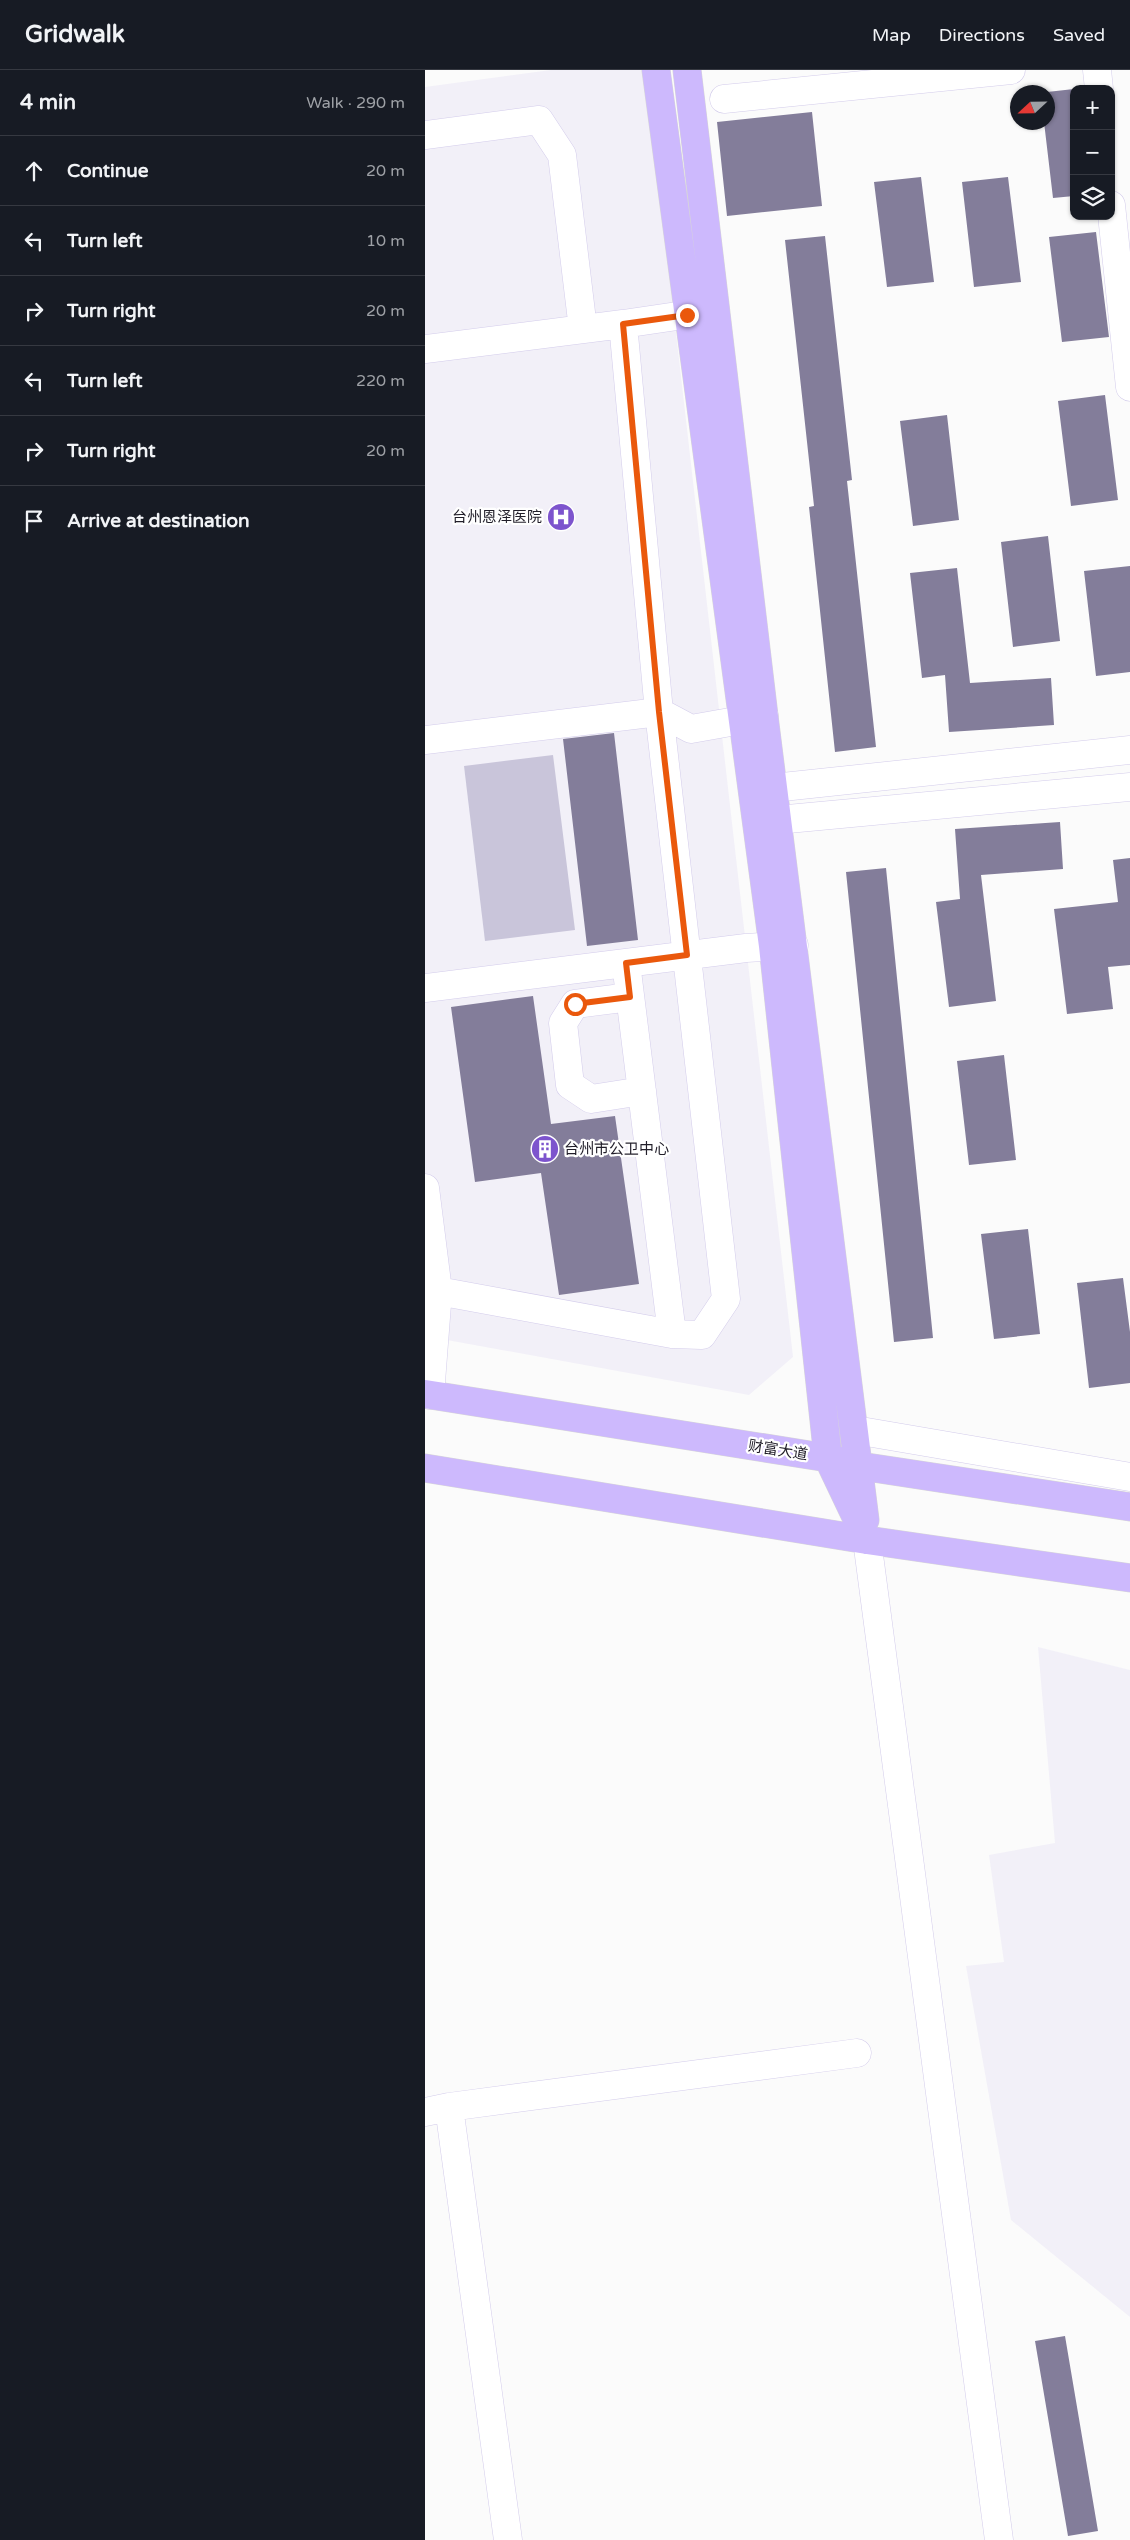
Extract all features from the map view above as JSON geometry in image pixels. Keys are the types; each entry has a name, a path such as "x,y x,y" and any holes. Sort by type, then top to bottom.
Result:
{"main road":[{"path":"656,70 687,315 753,718 783,945 860,1466 867,1540"},
{"path":"687,70 716,310 753,718 773,788 777,820 783,945 828,1458 867,1540"},
{"name":"财富大道","path":"428,1394 828,1458 860,1466 1130,1507"},
{"path":"425,1468 867,1540 1130,1578"}],"street":[{"path":"724,99 1011,70"},
{"path":"1097,70 1099,85"},
{"path":"425,135 539,120 562,155 583,329"},
{"path":"1113,220 1130,387"},
{"path":"425,349 623,324 716,310"},
{"path":"438,1291 672,1334 702,1335 727,1299 659,712 623,324"},
{"path":"425,740 659,712 691,730 753,718"},
{"path":"773,788 1130,750"},
{"path":"777,820 1130,787"},
{"path":"425,988 687,955 783,945"},
{"path":"626,963 672,1334"},
{"path":"630,997 575,1004 563,1023 570,1085 591,1099 642,1091"},
{"path":"425,1189 438,1291 428,1394"},
{"path":"855,1430 1130,1477"},
{"path":"867,1540 999,2540"},
{"path":"508,2540 437,2110 857,2053"}],"shaded area":[{"name":"台州恩泽医院","path":"551,70 646,70 793,1357 749,1395 425,1336 425,87"},
{"path":"553,755 575,930 485,941 464,766"},
{"path":"1038,1647 1130,1670 1130,2317 1011,2220 966,1966 1004,1962 989,1855 1055,1843"}],"building":[{"path":"1070,89 1070,196 1053,198 1045,130 1055,130 1055,91"},
{"path":"812,112 822,206 727,216 717,122"},
{"path":"921,177 934,282 887,287 874,182"},
{"path":"1008,177 1021,282 974,287 962,182"},
{"path":"1096,232 1109,337 1062,342 1049,237"},
{"path":"825,236 852,480 847,481 876,747 835,752 809,507 814,506 785,240"},
{"path":"1105,395 1118,500 1071,506 1058,401"},
{"path":"947,415 959,520 913,526 900,421"},
{"path":"1048,536 1060,641 1013,647 1001,542"},
{"path":"1130,566 1130,672 1096,676 1084,571"},
{"path":"957,568 970,683 1051,678 1054,725 949,732 945,675 922,678 910,573"},
{"path":"614,733 638,940 587,946 563,739"},
{"path":"1060,822 1063,869 981,875 996,1001 949,1007 936,902 960,899 955,829"},
{"path":"1130,858 1130,965 1108,967 1113,1009 1067,1014 1054,909 1118,902 1113,860"},
{"path":"886,868 933,1338 894,1342 846,872"},
{"name":"台州市公卫中心","path":"533,996 551,1124 615,1116 639,1284 559,1295 541,1173 475,1182 451,1007"},
{"path":"1004,1055 1016,1160 969,1165 957,1061"},
{"path":"1028,1229 1040,1334 994,1339 981,1234"},
{"path":"1123,1278 1130,1332 1130,1383 1089,1388 1077,1283"},
{"path":"1065,2336 1098,2531 1068,2536 1035,2341"}],"place":[{"name":"台州恩泽医院","path":"561,517"},
{"name":"台州市公卫中心","path":"545,1149"}],"route":[{"path":"575,1004 630,997 626,963 687,955 659,712 623,324 687,315"}]}
